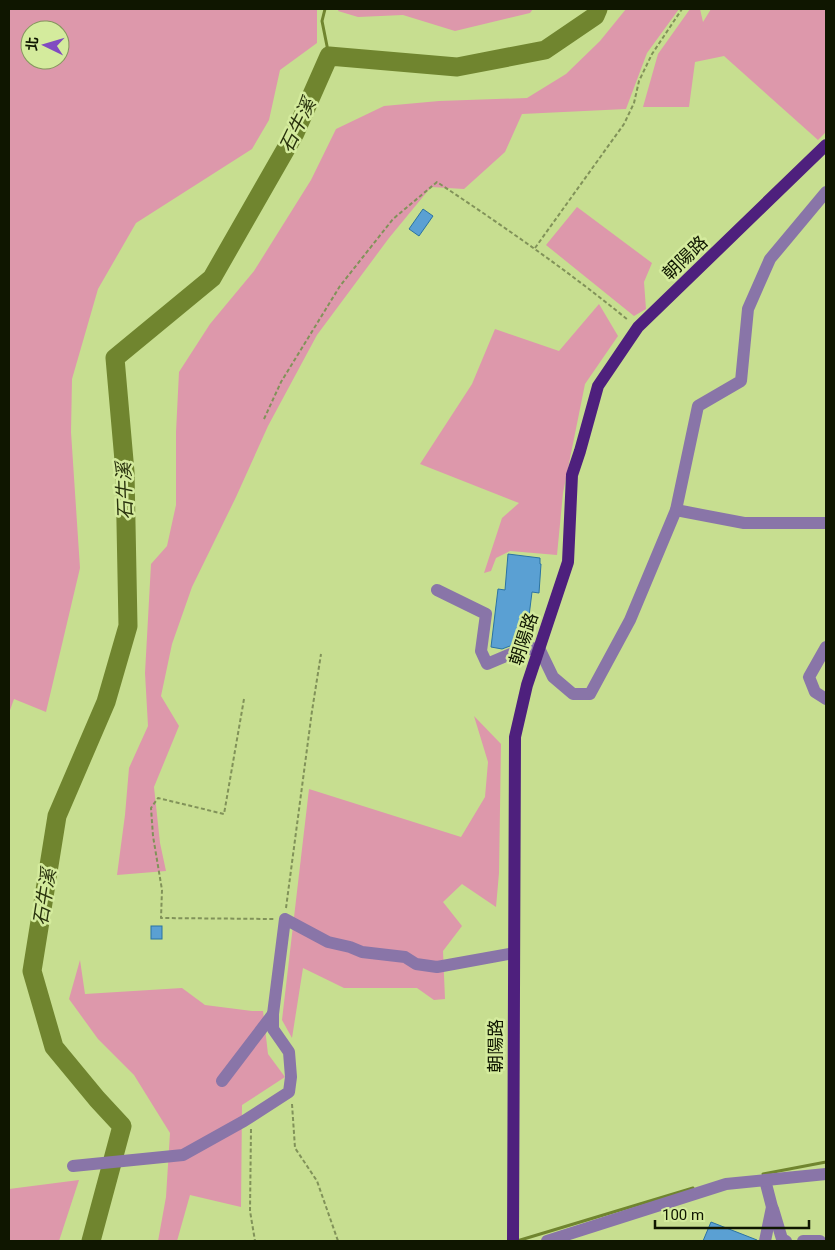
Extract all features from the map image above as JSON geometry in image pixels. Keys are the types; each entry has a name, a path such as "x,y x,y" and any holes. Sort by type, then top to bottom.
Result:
{"main road":[{"name":"朝陽路","path":"512,1241 515,737 539,648 568,562 572,476 598,386 638,328 826,145"}],"street":[{"path":"437,590 486,614 481,651 487,664 520,650 539,648 553,677 573,694 590,694 630,620 676,510 698,406 741,381 748,309 770,259 826,192"},
{"path":"676,510 744,523 826,523"},
{"path":"826,647 809,677 815,692 826,699"},
{"path":"73,1166 183,1155 251,1117 289,1092 291,1077 289,1052 273,1029 272,1014 285,919 328,942 362,952 405,958 416,964 437,968 514,953"},
{"path":"222,1081 272,1014"},
{"path":"547,1241 726,1184 826,1174"},
{"path":"765,1180 782,1239 786,1241"},
{"path":"765,1241 772,1207"},
{"path":"803,1241 820,1241"}],"path":[{"path":"535,248 624,124 634,103 639,81 652,54 682,9"},
{"path":"264,420 281,382 340,286 393,220 437,182 588,286 638,328"},
{"path":"244,699 224,814 158,798 150,808 162,890 161,918 285,919 321,654"},
{"path":"289,1092 293,1108 295,1148 317,1181 338,1241"},
{"path":"251,1117 250,1211 255,1241"}],"shaded area":[{"path":"9,9 317,9 317,43 280,70 269,120 252,149 136,223 98,289 72,379 71,432 80,568 46,712 14,699 9,713"},
{"path":"339,9 533,9 530,13 455,31 403,15 358,17 338,11"},
{"path":"626,9 679,9 647,53 626,109 522,114 505,152 464,189 431,187 389,238 317,335 268,426 192,587 172,644 161,696 179,726 154,787 160,843 166,871 117,875 129,768 148,726 145,673 151,564 167,546 176,505 176,432 179,372 210,324 254,271 311,180 336,129 384,106 439,101 527,98 566,74 600,41"},
{"path":"690,9 700,9 703,22 711,9 826,9 826,132 818,140 724,56 695,62 689,107 643,107 658,54"},
{"path":"577,207 652,263 644,282 646,309 634,316 546,245"},
{"path":"599,304 618,336 585,384 563,493 557,555 510,551 496,558 491,571 484,573 502,518 519,503 420,464 472,384 495,329 559,351"},
{"path":"474,716 501,744 499,873 496,907 462,884 443,902 462,926 443,951 445,999 434,1000 417,988 344,988 303,968 292,1038 282,1020 309,789 461,837 485,797 488,762"},
{"path":"80,960 85,994 182,988 205,1005 263,1011 268,1054 285,1077 242,1105 241,1207 190,1195 177,1241 158,1241 166,1197 170,1133 134,1075 98,1039 69,999"},
{"path":"79,1180 59,1241 9,1241 9,1189"}],"building":[{"path":"423,209 433,216 419,236 409,229"},
{"path":"508,554 540,558 541,564 539,593 532,592 526,640 502,649 491,647 498,589 505,590"},
{"path":"151,926 162,926 162,939 151,939"},
{"path":"711,1222 757,1240 757,1241 703,1241"}],"waterway":[{"path":"325,9 322,21 329,56"},
{"name":"石牛溪","path":"91,1241 122,1126 54,1047 32,971 57,816 106,702 128,626 125,472 115,358 212,278 295,133 329,56 457,67 545,50 595,16 598,9"},
{"path":"763,1174 826,1162"},
{"path":"517,1241 693,1188"}]}
